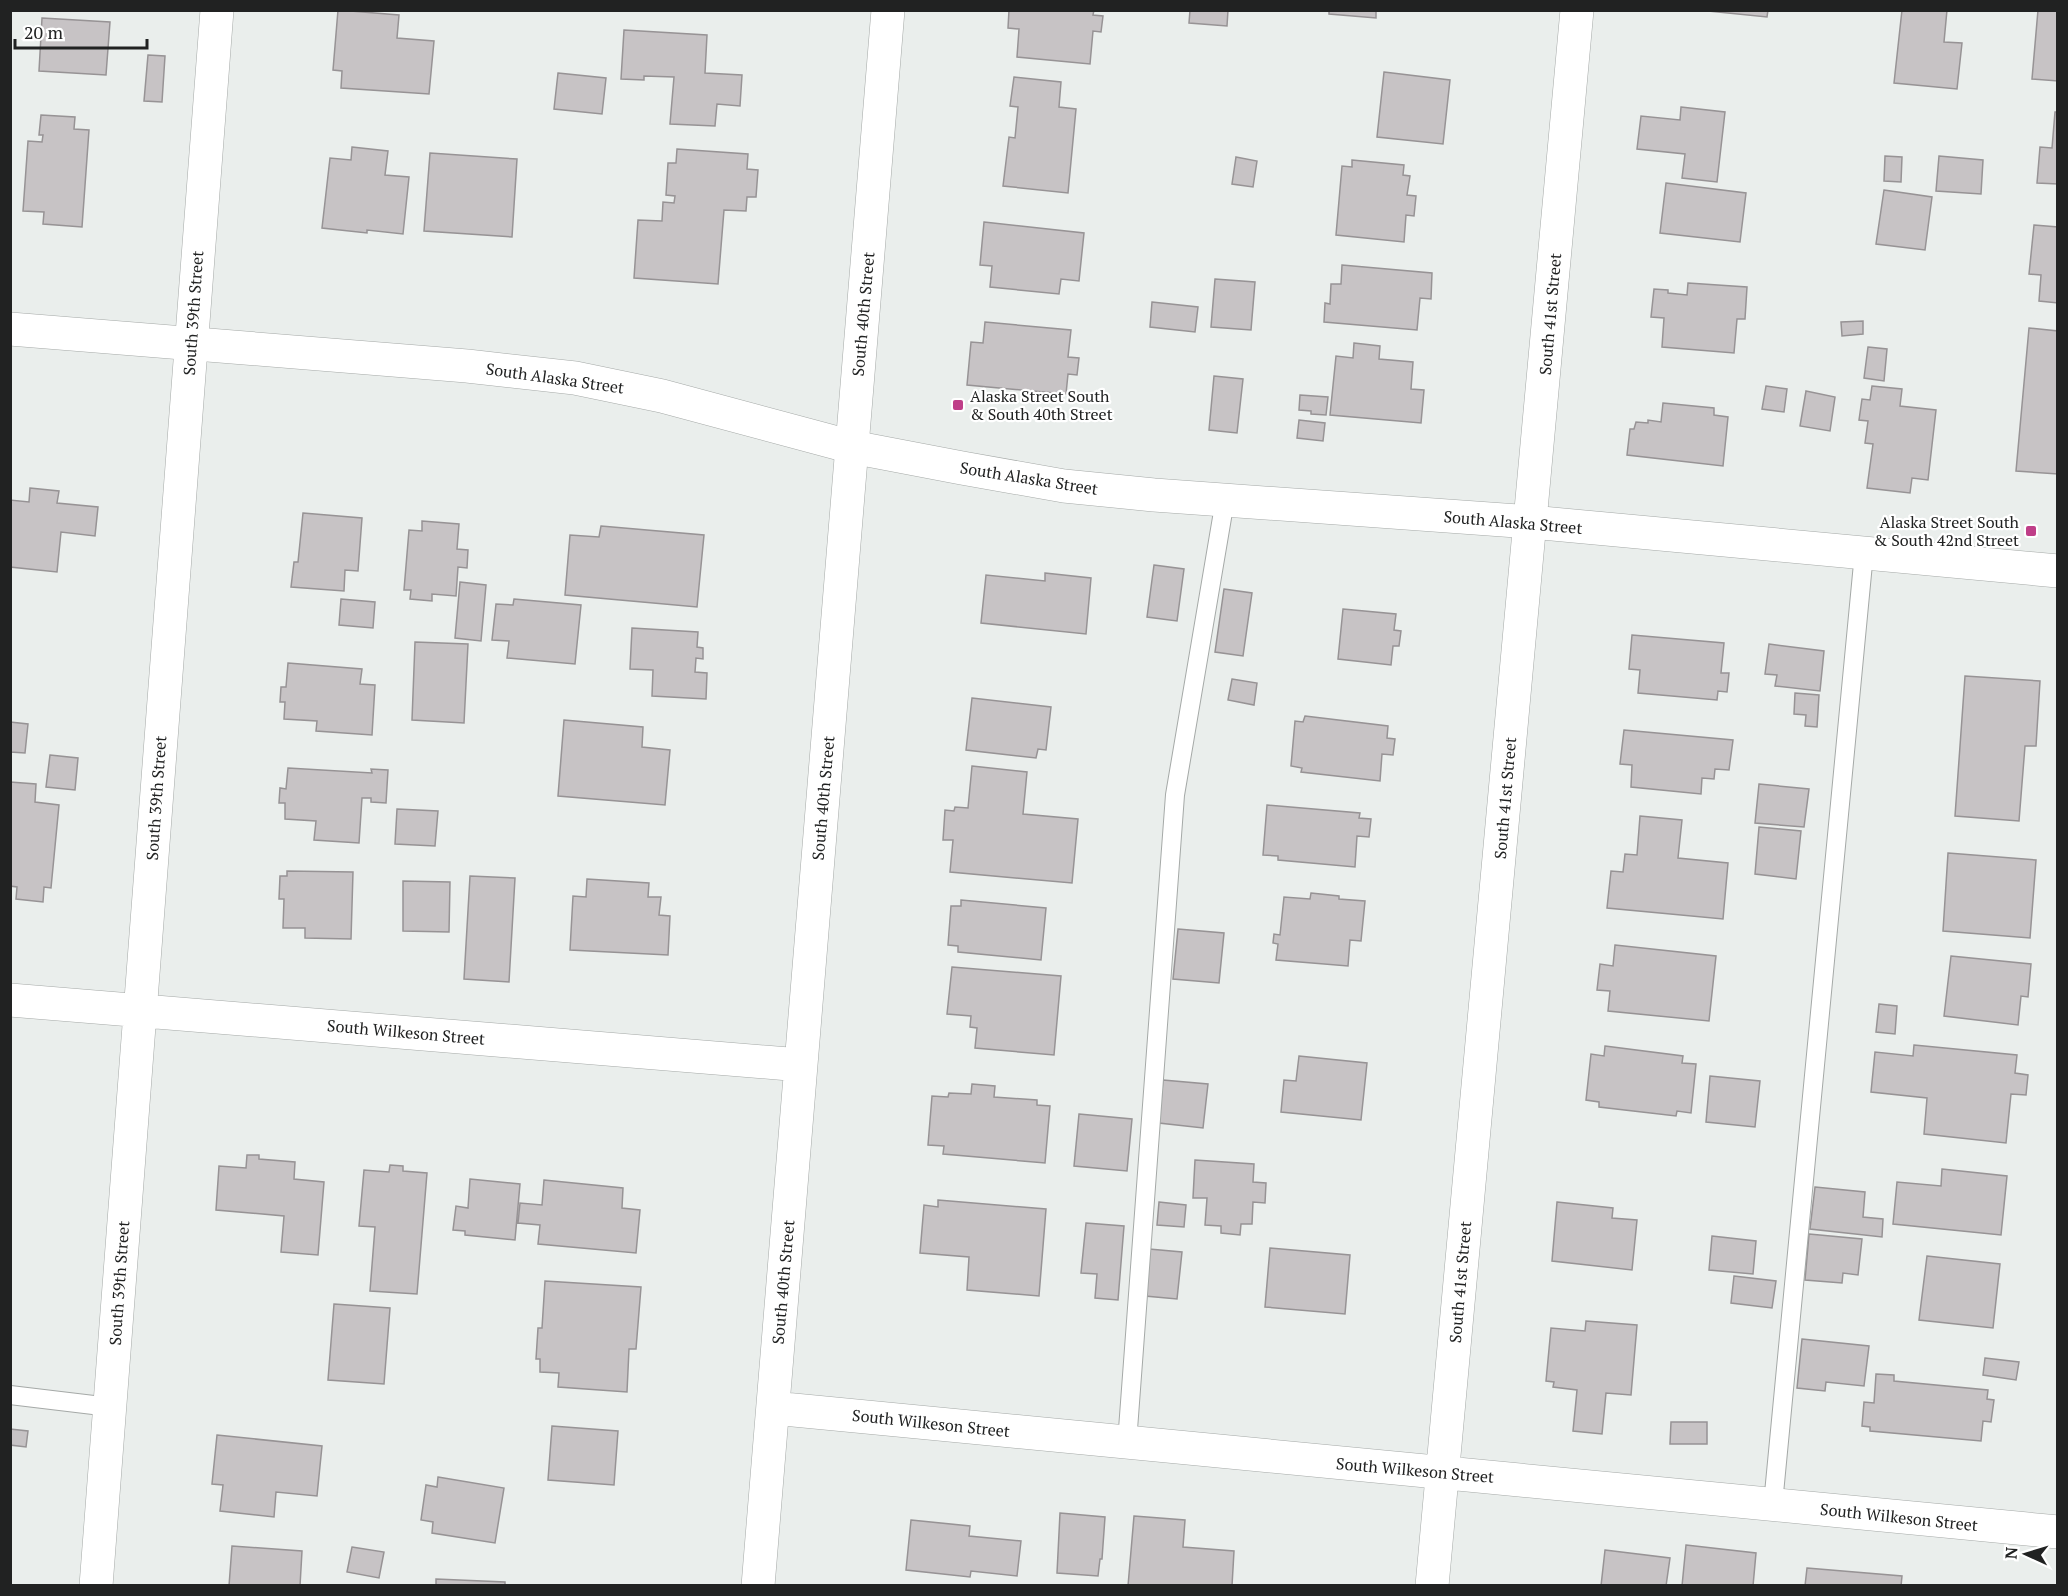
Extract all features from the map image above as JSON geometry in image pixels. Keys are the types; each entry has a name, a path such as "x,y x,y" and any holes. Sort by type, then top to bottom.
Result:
{"street":[{"name":"South 39th Street","path":"96,1586 217,10"},
{"name":"South 40th Street","path":"758,1586 888,10"},
{"name":"South 41st Street","path":"1432,1586 1577,10"},
{"name":"South Alaska Street","path":"10,329 467,366 575,378 662,396 852,447 1064,486 1531,522 2058,571"},
{"name":"South Wilkeson Street","path":"10,1000 801,1065"},
{"name":"South Wilkeson Street","path":"773,1408 2058,1532"}],"lane":[{"path":"1127,1443 1175,795 1225,500"},
{"path":"1773,1504 1864,553"},
{"path":"10,1395 110,1407"}],"building":[{"path":"338,10 399,15 397,38 434,41 429,94 341,88 342,71 333,70"},
{"path":"1009,10 1094,10 1093,15 1103,16 1101,32 1093,31 1090,64 1017,57 1019,29 1008,28"},
{"path":"1190,10 1228,10 1227,26 1189,23"},
{"path":"1329,10 1376,10 1376,18 1329,14"},
{"path":"1698,10 1768,10 1767,17"},
{"path":"1902,10 1947,10 1944,42 1962,43 1957,89 1894,83"},
{"path":"2038,10 2058,10 2058,81 2032,79"},
{"path":"42,18 110,22 106,75 39,71"},
{"path":"624,30 707,35 705,73 742,75 740,106 717,104 715,126 670,124 674,77 644,76 644,80 621,79"},
{"path":"148,55 165,56 162,102 144,101"},
{"path":"1384,72 1450,80 1443,144 1377,137"},
{"path":"558,73 606,78 602,114 554,109"},
{"path":"1014,77 1061,82 1059,107 1076,109 1068,193 1003,186 1009,137 1015,138 1018,107 1010,106"},
{"path":"1681,107 1725,112 1717,182 1682,178 1685,154 1637,149 1641,116 1680,120"},
{"path":"2055,112 2058,112 2058,184 2037,183 2040,147 2052,148"},
{"path":"41,115 75,117 74,129 89,130 82,227 43,224 44,212 23,211 28,141 42,142 43,135 39,135"},
{"path":"352,147 388,151 385,175 409,177 403,234 322,228 330,158 351,160"},
{"path":"677,149 748,154 747,169 758,170 756,197 747,197 746,211 724,210 718,284 634,278 638,220 662,221 663,202 674,203 675,196 666,195 668,163 676,163"},
{"path":"430,153 517,159 512,237 424,231"},
{"path":"1885,156 1902,157 1901,182 1884,181"},
{"path":"1939,156 1983,160 1981,194 1936,191"},
{"path":"1236,157 1257,161 1253,187 1232,184"},
{"path":"1352,160 1404,165 1403,175 1410,176 1407,195 1416,196 1414,216 1406,215 1404,242 1336,235 1342,166 1352,167"},
{"path":"1666,183 1746,193 1740,242 1660,233"},
{"path":"1884,190 1932,197 1925,250 1876,244"},
{"path":"984,222 1084,233 1079,281 1061,279 1059,294 990,287 992,266 980,265"},
{"path":"2034,225 2058,227 2058,303 2039,301 2041,275 2029,274"},
{"path":"1342,265 1432,273 1431,299 1420,298 1417,330 1324,322 1325,303 1330,304 1331,284 1341,284"},
{"path":"1215,279 1255,282 1251,330 1211,327"},
{"path":"1688,283 1747,287 1745,319 1737,319 1734,353 1662,347 1664,318 1651,317 1654,289 1687,295"},
{"path":"1152,302 1198,307 1195,332 1150,327"},
{"path":"1863,321 1863,334 1842,336 1841,322"},
{"path":"985,322 1071,330 1068,357 1079,358 1077,375 1068,374 1066,394 967,385 971,342 983,343"},
{"path":"2029,328 2058,331 2058,474 2016,471"},
{"path":"1354,343 1380,346 1379,359 1413,362 1411,389 1424,390 1421,423 1330,415 1336,356 1353,358"},
{"path":"1868,347 1887,349 1884,381 1864,378"},
{"path":"1214,376 1243,379 1237,433 1209,430"},
{"path":"1766,386 1787,389 1784,412 1762,409"},
{"path":"1872,386 1902,389 1900,406 1936,410 1928,480 1912,478 1910,493 1867,488 1873,444 1865,443 1868,421 1859,420 1862,399 1870,400"},
{"path":"1806,391 1835,397 1830,431 1800,426"},
{"path":"1300,395 1328,397 1326,415 1299,410"},
{"path":"1663,403 1714,408 1714,415 1728,417 1723,466 1627,455 1630,429 1634,429 1636,422 1648,423 1648,420 1661,422"},
{"path":"1299,420 1325,423 1323,441 1297,438"},
{"path":"30,488 59,491 57,503 98,507 95,536 61,532 57,572 10,567 10,500 29,502"},
{"path":"303,513 362,518 358,571 345,570 344,591 291,587 294,562 298,562"},
{"path":"422,521 459,524 457,549 468,550 467,568 458,567 456,596 432,594 432,601 410,599 411,590 404,590 409,530 422,531"},
{"path":"601,526 704,535 697,607 565,595 570,535 599,537"},
{"path":"1154,565 1184,569 1177,621 1147,617"},
{"path":"1045,573 1091,578 1086,634 981,623 986,575 1045,581"},
{"path":"460,582 486,585 481,641 455,638"},
{"path":"1224,589 1252,593 1243,656 1215,652"},
{"path":"341,599 375,602 373,628 339,625"},
{"path":"514,599 581,605 575,664 507,658 509,641 492,640 496,604 513,605"},
{"path":"1343,609 1396,614 1394,630 1401,631 1399,646 1393,646 1391,665 1338,659"},
{"path":"632,628 698,632 697,647 703,648 703,659 696,658 695,672 707,673 706,699 652,696 653,670 630,669"},
{"path":"1632,635 1724,643 1721,673 1729,673 1727,692 1718,691 1717,700 1638,693 1640,670 1629,669"},
{"path":"415,642 468,644 464,723 412,720"},
{"path":"1769,644 1824,651 1820,691 1775,686 1777,675 1765,674"},
{"path":"288,663 362,669 360,684 375,685 372,735 316,731 317,721 284,719 285,702 280,702 281,687 286,687"},
{"path":"1965,676 2040,681 2036,746 2025,746 2019,821 1955,816"},
{"path":"1232,679 1257,683 1254,705 1228,700"},
{"path":"1795,693 1819,695 1817,727 1805,726 1806,715 1794,714"},
{"path":"972,698 1051,707 1046,750 1038,749 1036,758 966,750"},
{"path":"1305,716 1388,726 1387,738 1395,739 1393,755 1382,754 1380,781 1301,772 1302,768 1291,766 1295,721 1303,722"},
{"path":"564,720 643,727 642,747 670,750 665,805 558,796"},
{"path":"10,722 28,724 25,753 10,752"},
{"path":"1624,730 1733,740 1729,770 1715,769 1714,779 1702,778 1701,794 1631,787 1632,765 1620,764"},
{"path":"50,755 78,758 75,790 46,787"},
{"path":"972,766 1027,772 1023,814 1078,819 1072,883 950,872 953,840 943,840 945,810 954,811 955,807 968,808"},
{"path":"288,768 372,773 371,769 388,770 386,803 371,802 371,798 362,798 359,843 314,840 316,821 285,819 285,803 279,803 280,788 286,789"},
{"path":"10,782 36,784 35,802 59,805 51,888 44,887 43,902 16,899 17,887 10,886"},
{"path":"1759,784 1809,789 1804,827 1755,823"},
{"path":"1267,805 1360,813 1359,818 1371,819 1369,837 1357,836 1355,867 1278,860 1278,856 1263,855"},
{"path":"397,809 438,811 435,846 395,844"},
{"path":"1640,816 1682,820 1678,858 1728,863 1723,919 1607,908 1611,871 1623,872 1625,854 1637,855"},
{"path":"1759,827 1801,831 1796,879 1755,874"},
{"path":"1948,853 2036,860 2030,938 1943,931"},
{"path":"287,871 353,872 351,939 305,938 305,928 283,928 284,899 279,899 280,876 287,876"},
{"path":"470,876 515,878 509,982 464,979"},
{"path":"587,879 649,883 648,897 661,897 659,915 670,916 668,955 570,950 573,896 586,897"},
{"path":"403,881 450,882 449,932 403,931"},
{"path":"1311,893 1339,896 1339,899 1365,901 1361,941 1350,940 1348,966 1276,960 1278,944 1273,943 1274,934 1280,935 1284,897 1310,899"},
{"path":"961,900 1046,908 1041,960 958,952 958,946 948,945 951,906 961,906"},
{"path":"1178,929 1224,933 1219,983 1173,979"},
{"path":"1615,945 1716,956 1709,1021 1608,1011 1610,991 1597,990 1600,964 1613,966"},
{"path":"1951,956 2031,964 2028,997 2021,996 2018,1025 1944,1016"},
{"path":"952,967 1061,976 1054,1055 975,1048 977,1028 970,1027 971,1016 947,1014"},
{"path":"1879,1004 1897,1006 1895,1034 1876,1032"},
{"path":"1914,1045 2017,1055 2015,1073 2028,1075 2026,1095 2011,1094 2006,1143 1924,1134 1927,1098 1871,1092 1875,1052 1913,1056"},
{"path":"1605,1046 1683,1056 1682,1063 1696,1064 1691,1113 1677,1111 1676,1116 1599,1107 1599,1102 1586,1100 1591,1054 1604,1056"},
{"path":"1299,1056 1367,1063 1361,1120 1281,1112 1284,1080 1296,1081"},
{"path":"1710,1076 1760,1081 1755,1127 1706,1122"},
{"path":"1163,1080 1208,1084 1203,1128 1159,1123"},
{"path":"972,1084 995,1086 994,1097 1037,1100 1037,1105 1050,1106 1045,1163 943,1154 944,1146 928,1145 932,1096 948,1097 949,1093 971,1094"},
{"path":"1079,1114 1132,1119 1127,1171 1074,1166"},
{"path":"247,1155 259,1155 259,1159 295,1162 294,1179 324,1182 318,1255 281,1252 284,1216 216,1210 219,1166 246,1168"},
{"path":"1195,1160 1254,1164 1253,1182 1266,1183 1265,1203 1253,1202 1252,1224 1241,1224 1240,1235 1221,1233 1221,1226 1205,1225 1207,1198 1193,1198"},
{"path":"390,1165 403,1166 403,1171 427,1173 417,1294 370,1291 375,1227 359,1226 364,1170 389,1172"},
{"path":"1942,1169 2007,1176 2001,1235 1893,1224 1897,1182 1941,1186"},
{"path":"470,1179 520,1184 515,1240 465,1235 465,1231 453,1230 456,1206 468,1208"},
{"path":"544,1180 623,1188 622,1208 640,1210 636,1253 538,1244 540,1225 518,1223 520,1203 542,1205"},
{"path":"1815,1187 1865,1192 1863,1217 1883,1219 1882,1237 1810,1229"},
{"path":"938,1200 1046,1209 1039,1296 967,1290 969,1257 920,1253 924,1205 938,1207"},
{"path":"1159,1202 1186,1205 1184,1227 1157,1225"},
{"path":"1557,1202 1613,1208 1612,1218 1637,1220 1632,1270 1552,1261"},
{"path":"1086,1223 1124,1226 1118,1300 1095,1298 1097,1274 1081,1273"},
{"path":"1809,1234 1862,1239 1858,1275 1843,1273 1842,1283 1805,1280"},
{"path":"1712,1236 1756,1241 1753,1274 1709,1270"},
{"path":"1270,1248 1350,1255 1345,1314 1265,1307"},
{"path":"1149,1249 1182,1252 1177,1299 1145,1296"},
{"path":"1927,1256 2000,1264 1993,1328 1919,1320"},
{"path":"1734,1276 1776,1281 1772,1308 1731,1303"},
{"path":"545,1281 641,1287 636,1349 629,1349 627,1392 558,1387 559,1373 540,1372 540,1359 536,1359 538,1328 542,1328"},
{"path":"334,1304 390,1308 384,1384 328,1380"},
{"path":"1586,1321 1637,1325 1631,1395 1606,1393 1602,1434 1573,1431 1577,1390 1553,1387 1554,1382 1546,1381 1551,1328 1585,1331"},
{"path":"1802,1339 1869,1346 1864,1386 1826,1382 1825,1391 1797,1388"},
{"path":"1985,1358 2019,1362 2016,1380 1983,1375"},
{"path":"1876,1374 1894,1375 1894,1381 1988,1390 1987,1399 1994,1400 1991,1422 1983,1421 1981,1441 1870,1431 1870,1427 1862,1426 1864,1402 1874,1403"},
{"path":"1671,1422 1707,1422 1707,1444 1670,1444"},
{"path":"552,1426 618,1431 614,1485 548,1480"},
{"path":"10,1429 28,1431 26,1447 10,1445"},
{"path":"217,1435 322,1446 317,1496 276,1492 274,1517 220,1511 223,1485 212,1484"},
{"path":"438,1477 504,1488 495,1543 432,1533 433,1522 421,1520 426,1485 437,1487"},
{"path":"1060,1513 1105,1517 1102,1559 1100,1559 1098,1576 1057,1573"},
{"path":"1134,1516 1185,1520 1183,1547 1234,1551 1232,1586 1128,1586"},
{"path":"911,1520 970,1526 969,1536 1021,1541 1017,1576 971,1571 970,1577 906,1570"},
{"path":"1686,1545 1756,1553 1753,1586 1682,1586"},
{"path":"232,1546 302,1551 300,1586 229,1586"},
{"path":"352,1547 384,1552 379,1578 347,1572"},
{"path":"1605,1550 1670,1558 1666,1586 1601,1586"},
{"path":"1807,1568 1902,1576 1901,1586 1805,1586"},
{"path":"436,1579 505,1582 505,1586 436,1586"}],"place":[{"name":"Alaska Street South & South 40th Street","path":"958,405"},
{"name":"Alaska Street South & South 42nd Street","path":"2031,531"}]}
